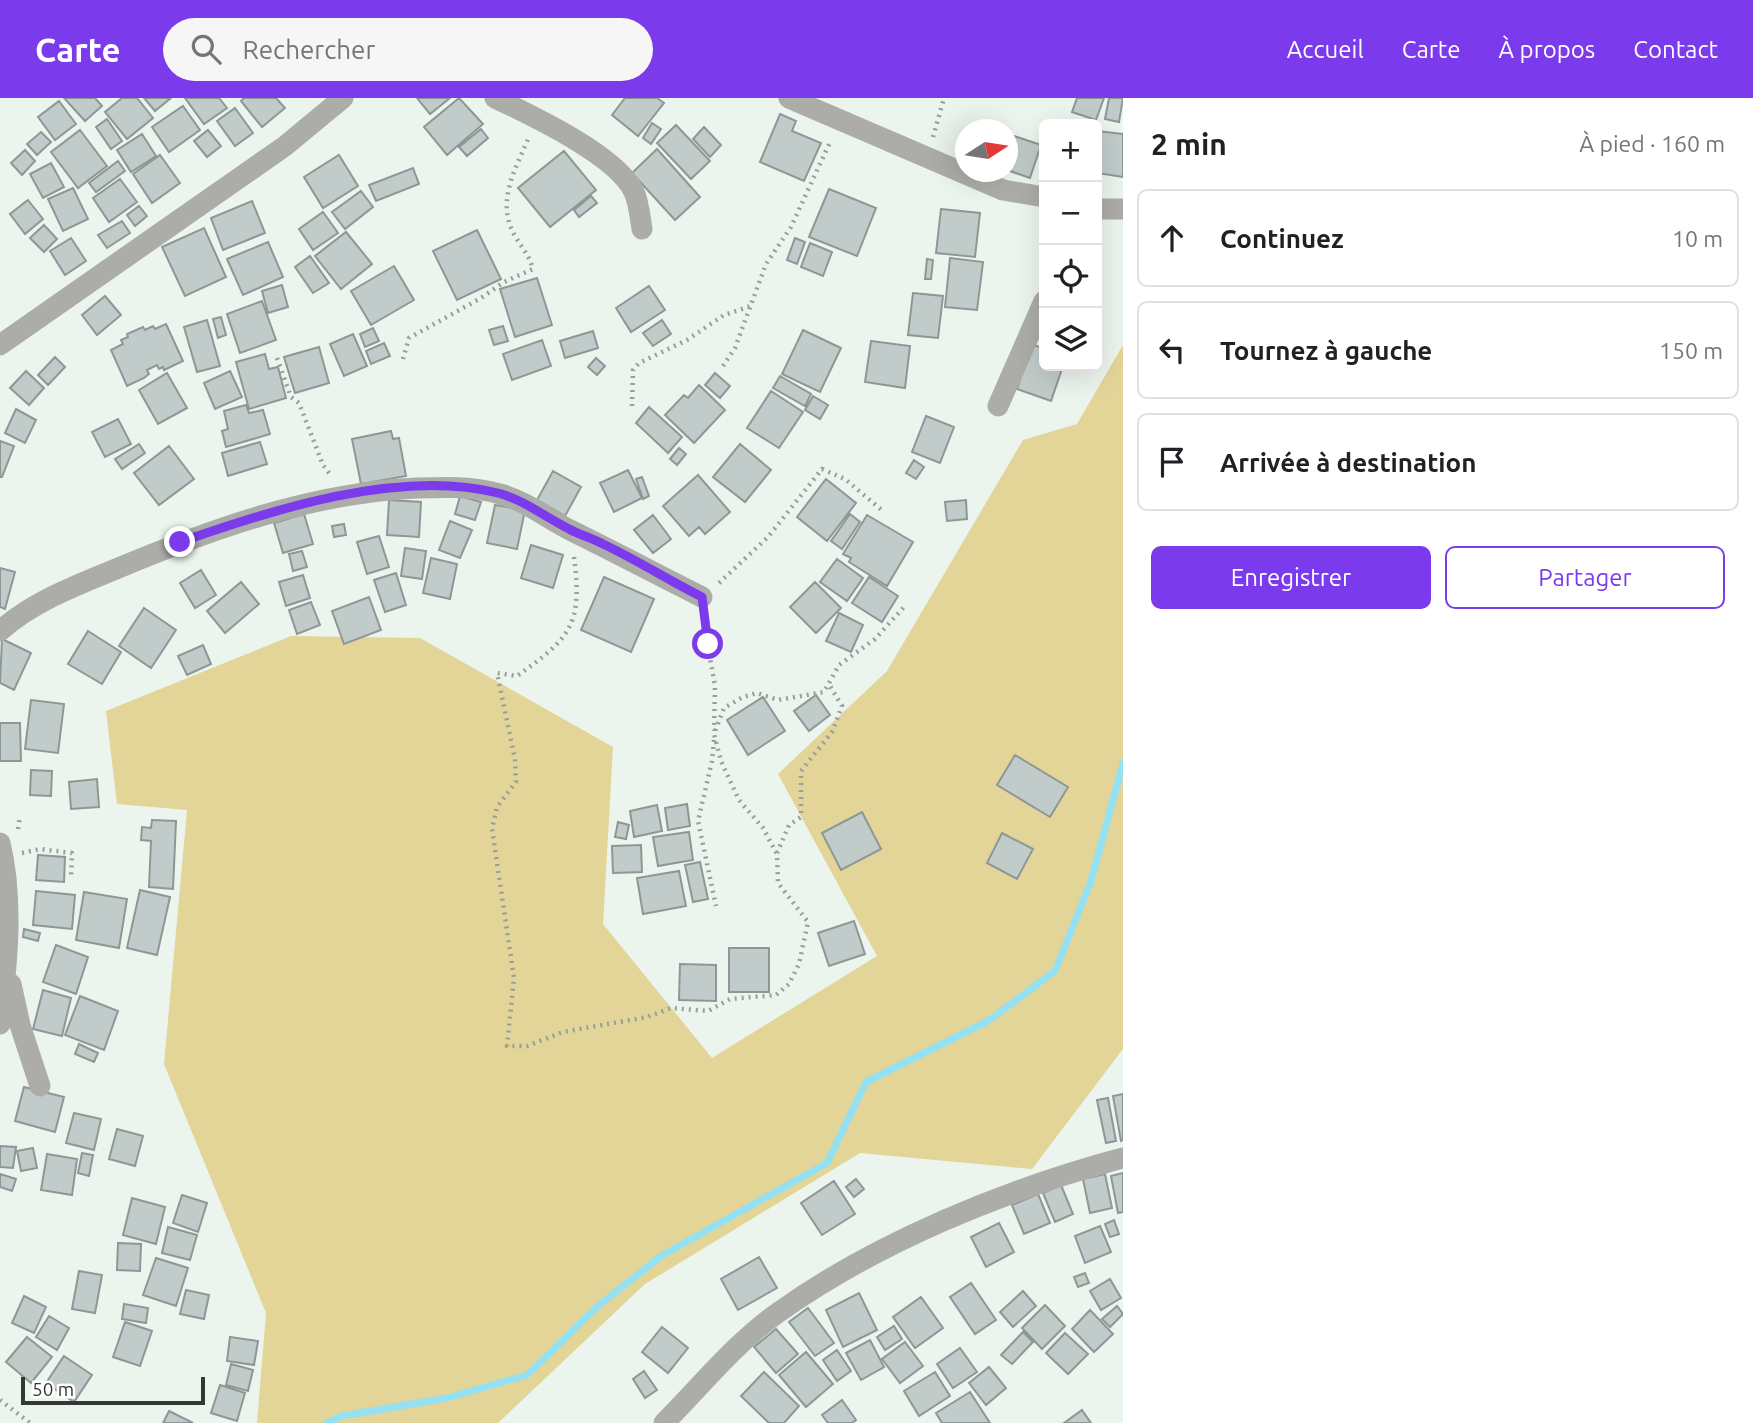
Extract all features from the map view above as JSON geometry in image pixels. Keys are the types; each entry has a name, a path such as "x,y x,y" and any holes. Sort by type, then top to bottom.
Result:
{"street":[{"path":"0,345 285,146 342,98"},
{"path":"495,98 537,118 610,164 634,191 642,229"},
{"path":"789,98 1003,190 1039,196"},
{"path":"1102,209 1123,209"},
{"path":"998,406 1041,308"},
{"path":"0,631 53,597 180,542 253,518 360,491 459,487 499,493 532,506 569,529 602,543 702,597"},
{"path":"2,853 8,957 17,1016 40,1086"},
{"path":"0,1024 8,957"},
{"path":"664,1423 779,1312 847,1271 952,1219 1055,1178 1123,1158"}],"path":[{"path":"926,157 944,98"},
{"path":"403,359 409,338 505,282 533,270 529,255 514,235 506,193 537,118"},
{"path":"723,366 735,348 766,264 791,227 840,121"},
{"path":"632,407 633,370 639,363 694,336 724,315 752,305"},
{"path":"277,358 291,397 299,403 323,465 338,484 360,491"},
{"path":"716,906 698,821 712,761 715,686 702,597 768,537 822,468 845,479 883,511"},
{"path":"569,529 577,583 573,622 561,642 517,676 497,673 515,759 516,782 497,807 492,829 514,978 507,1046 527,1046 563,1032 647,1017 671,1008 708,1011 730,999 776,995 789,984 799,964 808,922 778,883 777,854 789,825 801,817 801,771 832,732 842,706 830,686"},
{"path":"777,854 763,828 739,800 721,761 714,734 724,708 743,697 757,693 778,700 824,692 830,686 839,665 875,639 904,607"},
{"path":"2,853 15,846 20,816"},
{"path":"2,853 58,850 72,853 71,879"},
{"path":"0,1400 30,1423"}],"shaded area":[{"path":"1123,345 1123,1049 1032,1169 860,1153 645,1284 498,1423 257,1423 266,1313 164,1064 187,810 117,804 106,711 291,636 420,638 613,747 603,924 712,1058 877,956 778,774 887,671 1023,440 1077,424"}],"building":[{"path":"64,98 95,98 102,106 85,121"},
{"path":"122,98 137,98 153,118 127,139 105,112"},
{"path":"144,98 171,98 155,111"},
{"path":"185,98 219,98 227,108 204,124"},
{"path":"244,98 276,98 285,108 262,127 241,101"},
{"path":"417,98 450,98 430,114"},
{"path":"459,98 483,124 447,155 424,127"},
{"path":"625,98 657,98 664,103 638,136 612,115"},
{"path":"1077,98 1104,98 1096,119 1072,112"},
{"path":"1109,98 1123,98 1119,122 1105,119"},
{"path":"59,101 76,124 55,140 38,117"},
{"path":"183,106 200,130 169,152 152,127"},
{"path":"235,108 253,133 235,146 217,121"},
{"path":"780,114 796,121 792,131 821,143 804,181 760,162"},
{"path":"107,119 122,141 111,149 96,127"},
{"path":"652,123 661,129 651,144 643,138"},
{"path":"676,125 710,161 691,179 657,143"},
{"path":"704,127 721,145 710,157 693,139"},
{"path":"481,129 488,138 467,156 459,147"},
{"path":"80,130 107,166 78,188 51,152"},
{"path":"208,130 221,146 207,157 194,141"},
{"path":"41,132 51,142 37,155 27,144"},
{"path":"1102,132 1123,134 1123,177 1102,174"},
{"path":"142,134 156,156 131,172 117,150"},
{"path":"1018,137 1039,144 1030,178 1018,174"},
{"path":"657,149 700,197 675,220 632,173"},
{"path":"25,150 35,161 22,175 11,163"},
{"path":"564,151 596,190 550,227 518,188"},
{"path":"160,155 180,183 152,203 133,174"},
{"path":"339,155 358,186 323,208 304,177"},
{"path":"118,161 125,171 96,192 89,183"},
{"path":"51,163 64,187 43,198 30,174"},
{"path":"413,168 419,184 376,201 369,185"},
{"path":"120,179 137,202 109,222 93,198"},
{"path":"73,188 88,219 63,231 48,199"},
{"path":"829,189 876,208 857,256 809,237"},
{"path":"361,191 373,207 345,229 332,212"},
{"path":"591,196 597,203 579,217 574,210"},
{"path":"28,200 43,219 25,234 10,214"},
{"path":"252,201 265,233 223,250 211,218"},
{"path":"139,206 147,216 135,226 127,215"},
{"path":"941,209 980,213 975,257 936,253"},
{"path":"323,212 338,233 313,250 299,229"},
{"path":"122,221 130,233 107,248 98,235"},
{"path":"44,225 57,239 44,252 30,238"},
{"path":"204,228 226,277 185,296 162,247"},
{"path":"477,230 501,279 457,300 433,251"},
{"path":"346,232 372,264 341,289 315,256"},
{"path":"71,238 86,261 65,275 50,251"},
{"path":"795,238 805,242 797,264 787,260"},
{"path":"268,242 283,277 243,295 227,259"},
{"path":"810,243 832,252 823,276 801,267"},
{"path":"310,256 329,283 313,293 295,267"},
{"path":"950,258 983,262 977,310 945,307"},
{"path":"927,259 933,260 931,279 925,279"},
{"path":"394,266 414,300 371,325 351,291"},
{"path":"537,278 552,325 515,337 500,289"},
{"path":"282,285 288,307 268,313 262,291"},
{"path":"649,286 665,310 631,332 616,308"},
{"path":"913,293 943,296 938,338 908,335"},
{"path":"105,296 121,315 97,335 82,315"},
{"path":"262,301 276,340 240,353 227,314"},
{"path":"221,317 226,335 218,338 213,319"},
{"path":"207,320 220,366 197,372 184,327"},
{"path":"662,320 671,334 653,346 643,333"},
{"path":"166,324 183,361 164,370 157,365 147,370 149,374 144,378 127,386 111,350 123,344 121,340 128,337 127,334 143,327 145,330 153,326 155,329"},
{"path":"503,326 508,341 494,345 489,330"},
{"path":"373,328 379,341 365,347 360,334"},
{"path":"803,330 841,348 820,392 782,374"},
{"path":"593,331 598,348 565,358 560,341"},
{"path":"353,334 367,366 344,376 330,344"},
{"path":"542,340 551,366 512,380 503,354"},
{"path":"871,341 910,346 905,388 865,382"},
{"path":"384,343 390,356 371,364 366,351"},
{"path":"1032,344 1039,347 1039,371 1061,371 1051,401 1017,389"},
{"path":"319,347 329,383 295,393 284,357"},
{"path":"265,354 269,369 278,367 286,398 249,409 236,362"},
{"path":"55,357 65,367 48,385 38,375"},
{"path":"596,358 605,366 597,375 588,367"},
{"path":"26,371 44,388 29,405 10,388"},
{"path":"230,371 242,397 215,409 204,383"},
{"path":"167,373 187,408 158,424 139,390"},
{"path":"715,373 730,386 720,398 705,385"},
{"path":"780,376 811,394 805,406 773,388"},
{"path":"699,385 725,410 694,443 665,415 684,395 688,398"},
{"path":"771,391 803,412 779,448 747,428"},
{"path":"813,396 828,405 820,419 805,410"},
{"path":"246,405 249,413 263,410 270,434 226,447 222,431 228,429 224,411"},
{"path":"649,407 682,437 668,453 636,423"},
{"path":"16,409 36,420 25,443 5,433"},
{"path":"926,416 954,427 940,463 912,452"},
{"path":"118,419 131,444 105,457 92,432"},
{"path":"391,431 393,439 399,438 406,476 361,484 352,439"},
{"path":"0,441 14,446 2,477 0,477"},
{"path":"260,442 267,464 228,476 222,453"},
{"path":"139,444 145,453 122,469 115,459"},
{"path":"740,444 771,470 745,502 713,477"},
{"path":"169,446 194,479 159,505 134,473"},
{"path":"679,448 686,454 677,465 670,459"},
{"path":"914,460 924,467 916,479 906,473"},
{"path":"628,470 642,498 614,512 600,483"},
{"path":"553,471 581,487 565,516 537,500"},
{"path":"698,475 730,512 705,534 699,527 689,536 663,506"},
{"path":"642,477 649,496 643,499 636,479"},
{"path":"826,479 856,503 827,541 797,517"},
{"path":"460,496 481,502 475,520 455,514"},
{"path":"389,500 421,502 419,537 387,535"},
{"path":"966,500 967,519 947,521 945,502"},
{"path":"495,505 525,510 517,549 487,543"},
{"path":"304,514 313,544 283,553 274,523"},
{"path":"850,514 860,522 842,549 831,541"},
{"path":"653,515 671,539 653,553 634,530"},
{"path":"867,515 913,542 887,586 849,562 851,558 843,554"},
{"path":"450,521 472,530 460,558 439,550"},
{"path":"344,524 346,535 334,537 332,526"},
{"path":"379,536 389,567 367,574 357,542"},
{"path":"531,545 563,555 553,588 521,578"},
{"path":"405,548 426,551 422,579 401,576"},
{"path":"302,551 307,567 293,571 289,554"},
{"path":"431,558 457,564 450,599 423,593"},
{"path":"837,559 863,578 847,601 820,582"},
{"path":"0,568 15,572 5,609 0,607"},
{"path":"201,570 216,595 195,608 180,583"},
{"path":"396,573 406,605 385,612 374,580"},
{"path":"303,575 310,598 286,606 279,582"},
{"path":"604,577 654,599 631,652 581,630"},
{"path":"869,577 898,596 882,622 852,603"},
{"path":"241,582 259,604 225,633 207,611"},
{"path":"815,582 841,608 816,633 790,607"},
{"path":"369,597 381,630 344,644 332,611"},
{"path":"311,602 320,625 297,634 289,610"},
{"path":"144,608 176,630 151,668 119,646"},
{"path":"839,613 863,625 851,652 826,641"},
{"path":"88,631 121,652 102,684 68,664"},
{"path":"2,639 31,653 14,690 0,683"},
{"path":"203,645 211,664 187,675 178,656"},
{"path":"816,695 830,715 809,731 794,711"},
{"path":"763,697 785,731 748,755 727,720"},
{"path":"31,700 64,704 58,753 25,749"},
{"path":"0,723 20,723 21,761 0,761"},
{"path":"1015,755 1068,787 1050,817 997,785"},
{"path":"31,770 52,771 51,796 30,795"},
{"path":"97,779 99,807 71,809 69,782"},
{"path":"687,804 690,826 668,830 665,808"},
{"path":"657,805 662,831 634,837 630,811"},
{"path":"862,812 881,849 841,870 822,833"},
{"path":"152,820 176,821 173,889 149,887 151,841 141,840 142,827 151,828"},
{"path":"618,822 629,825 626,839 615,837"},
{"path":"689,832 693,860 658,866 653,837"},
{"path":"1002,833 1033,849 1017,879 987,863"},
{"path":"641,845 642,872 613,873 612,846"},
{"path":"38,855 65,857 64,882 36,880"},
{"path":"700,862 708,899 693,902 685,865"},
{"path":"679,871 686,906 643,914 637,878"},
{"path":"140,890 170,897 157,955 127,948"},
{"path":"36,891 75,895 72,929 33,925"},
{"path":"84,892 127,899 119,948 76,940"},
{"path":"854,921 865,954 829,966 818,933"},
{"path":"24,929 40,933 38,941 23,937"},
{"path":"56,945 88,957 76,994 43,982"},
{"path":"729,948 769,948 769,992 729,992"},
{"path":"680,964 716,965 716,1001 679,1000"},
{"path":"43,990 71,998 62,1036 33,1029"},
{"path":"80,996 118,1011 104,1050 65,1035"},
{"path":"79,1044 98,1053 94,1062 75,1054"},
{"path":"24,1087 64,1097 55,1132 15,1121"},
{"path":"1123,1094 1123,1140 1121,1141 1113,1096"},
{"path":"1108,1098 1116,1141 1106,1143 1097,1100"},
{"path":"74,1113 101,1119 94,1150 66,1143"},
{"path":"117,1129 143,1136 135,1166 109,1159"},
{"path":"0,1146 16,1147 13,1168 0,1167"},
{"path":"33,1148 37,1168 21,1171 17,1151"},
{"path":"82,1153 93,1155 89,1176 78,1173"},
{"path":"47,1154 77,1159 72,1195 41,1190"},
{"path":"1123,1173 1123,1212 1118,1213 1111,1176"},
{"path":"0,1174 16,1179 12,1191 0,1187"},
{"path":"1105,1174 1112,1208 1090,1213 1083,1179"},
{"path":"856,1179 864,1189 854,1197 846,1187"},
{"path":"834,1181 855,1214 822,1235 801,1203"},
{"path":"1061,1185 1073,1214 1055,1222 1043,1193"},
{"path":"1038,1194 1050,1223 1024,1234 1012,1205"},
{"path":"182,1195 207,1203 198,1232 173,1223"},
{"path":"132,1198 165,1207 156,1244 123,1235"},
{"path":"1114,1220 1119,1234 1110,1237 1105,1224"},
{"path":"999,1223 1014,1252 986,1267 971,1237"},
{"path":"1100,1226 1111,1252 1085,1263 1075,1236"},
{"path":"168,1227 197,1235 190,1260 162,1253"},
{"path":"118,1243 141,1244 140,1271 117,1270"},
{"path":"759,1257 777,1288 738,1310 721,1279"},
{"path":"156,1258 188,1268 176,1306 143,1295"},
{"path":"79,1271 102,1275 95,1313 72,1309"},
{"path":"1085,1273 1089,1283 1078,1287 1074,1277"},
{"path":"1110,1279 1121,1298 1101,1310 1090,1291"},
{"path":"971,1283 996,1320 975,1334 950,1297"},
{"path":"186,1290 209,1295 204,1319 180,1314"},
{"path":"1023,1291 1036,1306 1013,1327 1000,1312"},
{"path":"859,1293 877,1330 843,1347 826,1310"},
{"path":"24,1296 46,1307 34,1333 12,1323"},
{"path":"921,1297 943,1328 915,1348 893,1317"},
{"path":"124,1304 148,1308 146,1323 122,1319"},
{"path":"1045,1305 1065,1326 1042,1349 1022,1328"},
{"path":"1117,1306 1123,1314 1110,1327 1102,1319"},
{"path":"808,1308 834,1343 815,1356 789,1322"},
{"path":"1090,1310 1113,1334 1094,1352 1072,1329"},
{"path":"49,1316 69,1328 57,1350 36,1337"},
{"path":"125,1322 152,1331 140,1366 113,1357"},
{"path":"894,1326 902,1339 885,1350 877,1337"},
{"path":"662,1327 688,1348 668,1373 642,1352"},
{"path":"776,1329 798,1354 776,1373 754,1347"},
{"path":"1023,1332 1033,1342 1012,1364 1001,1355"},
{"path":"1065,1333 1088,1354 1068,1374 1046,1353"},
{"path":"27,1337 52,1357 31,1383 6,1362"},
{"path":"230,1337 258,1341 254,1365 227,1361"},
{"path":"870,1340 884,1367 861,1380 846,1353"},
{"path":"905,1342 923,1366 900,1383 882,1359"},
{"path":"960,1348 977,1372 953,1388 937,1364"},
{"path":"837,1350 851,1371 837,1381 823,1360"},
{"path":"806,1352 833,1384 806,1407 779,1375"},
{"path":"64,1356 92,1375 74,1402 46,1383"},
{"path":"231,1364 253,1370 248,1391 226,1385"},
{"path":"989,1367 1006,1388 986,1405 969,1383"},
{"path":"644,1371 657,1390 645,1398 633,1379"},
{"path":"764,1372 799,1406 784,1423 769,1423 741,1396"},
{"path":"935,1372 950,1396 919,1416 904,1391"},
{"path":"220,1385 245,1393 237,1421 211,1413"},
{"path":"970,1392 990,1423 942,1423 936,1413"},
{"path":"842,1400 856,1420 852,1423 828,1423 822,1415"},
{"path":"1082,1410 1091,1423 1064,1423"},
{"path":"169,1411 193,1423 163,1423"}],"waterway":[{"path":"327,1423 342,1416 447,1398 527,1375 599,1305 661,1256 827,1163 866,1082 988,1021 1055,971 1091,881 1123,763"}],"route":[{"path":"180,542 253,518 360,491 459,487 499,493 532,506 569,529 602,543 661,578 702,597 708,644"}]}
